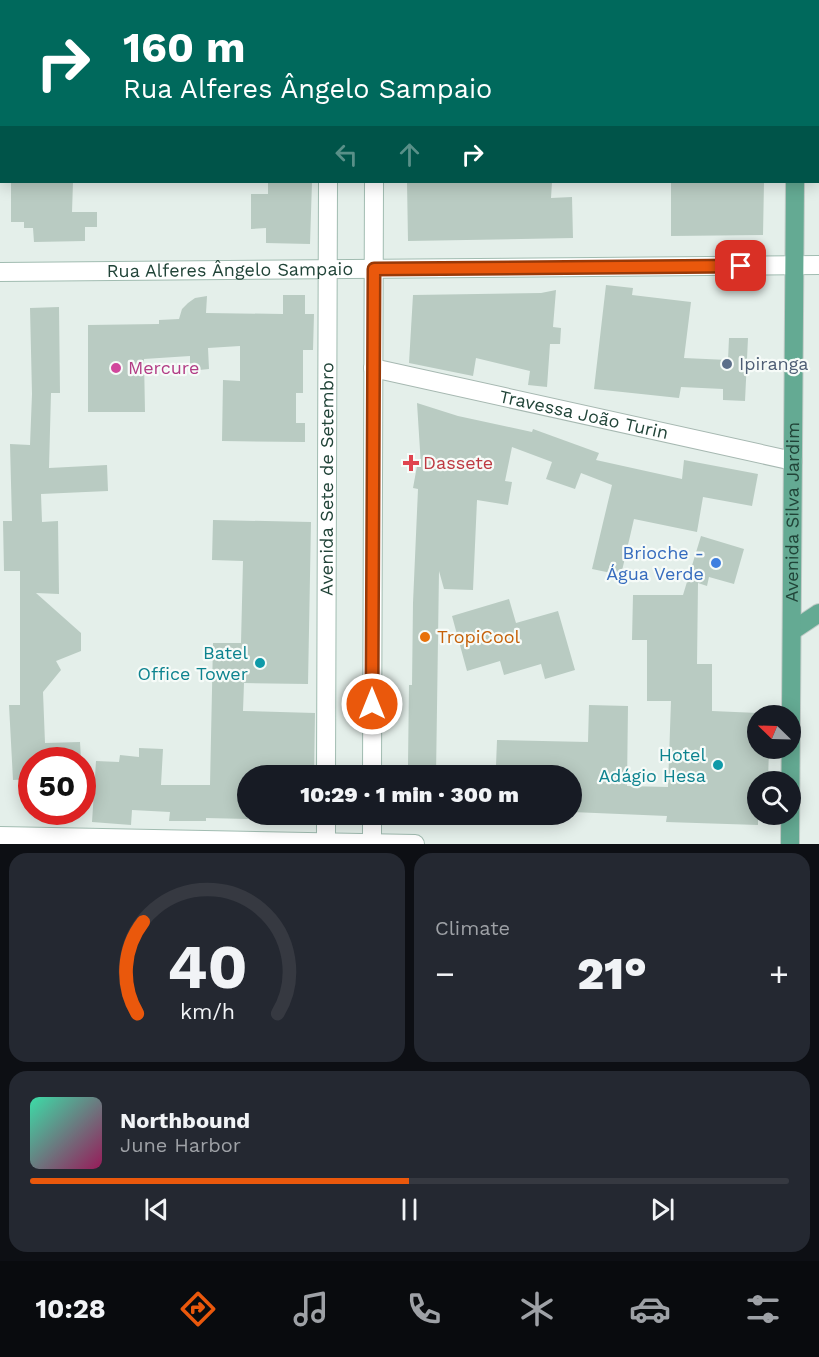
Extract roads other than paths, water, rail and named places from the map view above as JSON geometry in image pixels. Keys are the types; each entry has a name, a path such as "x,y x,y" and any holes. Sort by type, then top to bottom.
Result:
{"main road":[{"name":"Avenida Sete de Setembro","path":"326,765 328,183"},
{"path":"372,765 374,183"},
{"name":"Avenida Silva Jardim","path":"790,844 795,183"},
{"name":"Rua Alferes Ângelo Sampaio","path":"0,272 819,265"},
{"name":"Travessa João Turin","path":"373,368 793,461"},
{"path":"792,631 819,613"},
{"path":"326,825 326,843"},
{"path":"372,825 372,844"},
{"path":"0,836 415,844"}],"place":[{"name":"Ipiranga","path":"727,364"},
{"name":"Mercure","path":"116,368"},
{"name":"Dassete","path":"411,463"},
{"name":"Brioche - Água Verde","path":"716,563"},
{"name":"TropiCool","path":"425,637"},
{"name":"Batel Office Tower","path":"260,663"},
{"name":"Hotel Adágio Hesa","path":"718,765"}]}
